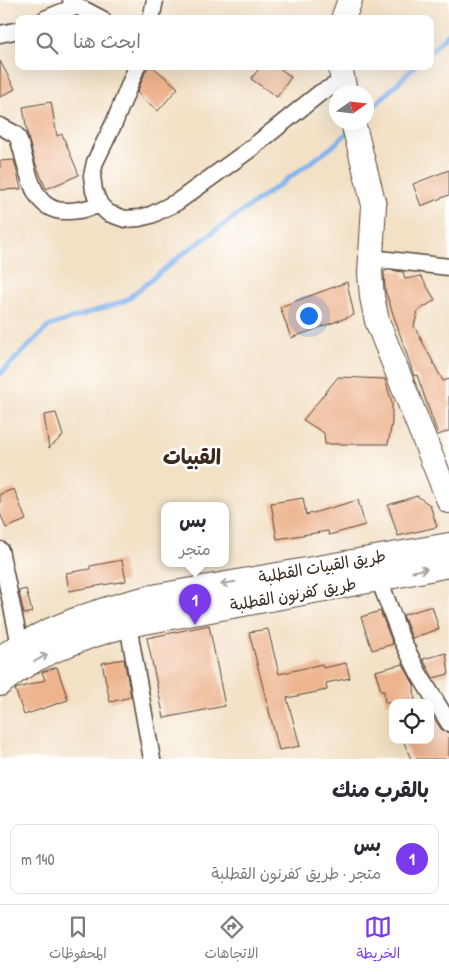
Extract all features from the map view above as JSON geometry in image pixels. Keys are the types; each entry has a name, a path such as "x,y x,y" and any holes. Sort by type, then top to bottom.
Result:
{"main road":[{"path":"344,15 350,0"},
{"path":"355,130 373,201 371,286 377,321 449,501"},
{"path":"449,545 449,556"},
{"name":"طريق القبيات القطلبة","path":"0,658 20,645 61,625 92,613 152,597 449,545"},
{"name":"طريق كفرنون القطلبة","path":"0,684 59,648 128,625 379,579 449,564"}],"street":[{"path":"152,15 155,0"},
{"path":"52,15 74,3 95,15"},
{"path":"0,34 15,31"},
{"path":"135,70 115,122 93,169 92,176 94,192 100,205 108,213 125,219 139,218 163,210 192,192 320,93 342,82"},
{"path":"0,126 15,134 18,138 25,155 33,186 37,195 46,206 52,210 66,212 100,205"},
{"path":"371,258 449,267"},
{"path":"0,550 20,645"},
{"path":"379,579 401,638 419,674 449,723"},
{"path":"128,625 152,759"}],"building":[{"path":"0,61 15,89 0,97"},
{"path":"146,70 157,70 178,88 158,111 137,93"},
{"path":"258,70 282,70 291,77 277,97 251,79"},
{"path":"51,102 57,136 62,134 79,175 46,189 28,138 23,107"},
{"path":"14,160 21,189 0,190 0,161"},
{"path":"449,170 449,195 421,206 413,184"},
{"path":"384,271 403,272 405,279 421,276 435,300 418,311 414,326 443,381 449,379 449,431 438,435 417,375 414,376 385,290"},
{"path":"347,282 354,315 291,338 280,307"},
{"path":"338,377 385,379 392,403 392,423 388,444 325,444 324,433 303,420"},
{"path":"56,413 63,436 49,448 44,415"},
{"path":"14,489 26,520 6,528 0,513 0,494"},
{"path":"417,496 430,505 437,527 398,536 388,505"},
{"path":"303,498 306,515 358,500 365,525 329,535 328,531 277,539 271,503"},
{"path":"122,560 126,581 69,591 66,573 90,569 90,566"},
{"path":"26,589 32,612 24,614 19,591"},
{"path":"432,606 439,629 412,638 403,615"},
{"path":"380,611 393,644 372,650 361,617"},
{"path":"209,625 225,706 164,718 147,638"},
{"path":"268,629 279,674 322,664 323,668 346,663 350,678 326,683 327,690 287,698 300,746 279,750 249,632"},
{"path":"446,653 449,674 433,678 423,659"},
{"path":"124,659 131,697 110,702 102,663"},
{"path":"403,664 414,685 415,699 389,699 389,703 385,703 384,691 381,691 375,671"},
{"path":"57,667 68,700 24,715 15,689 45,680 42,672"},
{"path":"434,719 441,729 449,733 449,759 411,759 405,744 434,744"}],"waterway":[{"path":"434,48 449,33"},
{"path":"374,106 411,70"},
{"path":"0,374 49,326 125,301 183,254 332,147 348,132"}],"place":[{"name":"بس","path":"195,625"}],"district":[{"name":"القبيات","path":"192,456"}]}
